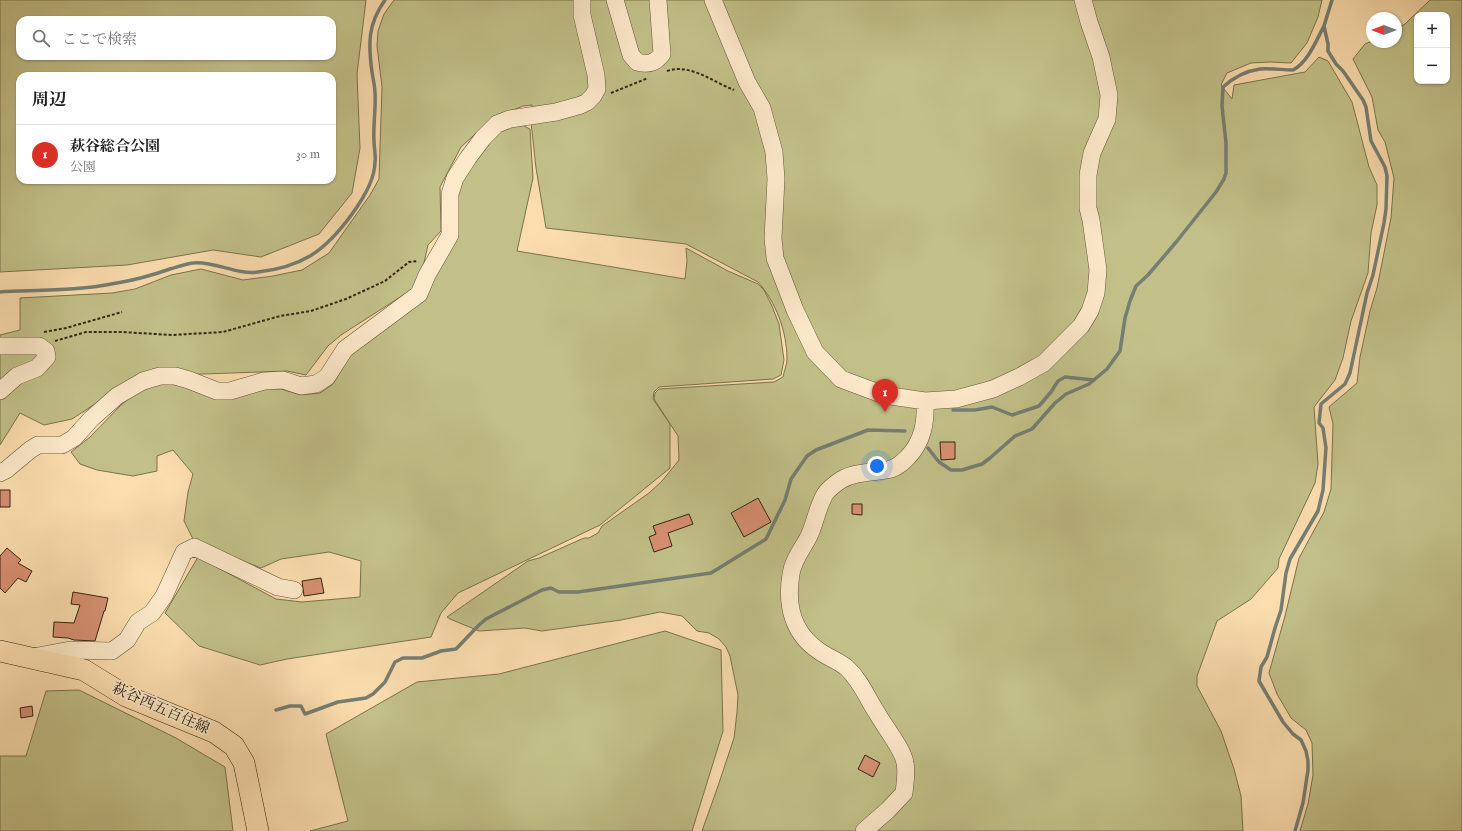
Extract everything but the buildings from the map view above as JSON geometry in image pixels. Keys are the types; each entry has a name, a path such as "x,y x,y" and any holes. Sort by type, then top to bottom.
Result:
{"main road":[{"name":"萩谷西五百住線","path":"0,651 84,670 126,696 214,732 234,746 244,763 258,831"}],"street":[{"path":"0,473 6,470 30,450 38,446 62,445 74,438 91,419 117,396 143,381 160,376 175,376 218,392 230,392 264,381 283,380 301,386 316,384 327,378 344,348 419,294 427,275 450,235 450,194 456,178 468,158 483,138 497,124 510,119 556,112 587,102 593,96 597,89 582,14 582,0"},
{"path":"615,0 631,55 637,62 650,64 656,62 662,54 658,0"},
{"path":"713,0 747,82 762,108 774,152 776,180 773,238 775,258 795,310 815,352 841,379 884,395 925,401 956,398 993,389 1019,378 1044,363 1081,326 1090,312 1096,293 1098,270 1088,208 1088,175 1092,153 1107,119 1110,95 1101,57 1089,22 1084,0"},
{"path":"0,346 39,340 48,357 38,368 17,376 0,391"},
{"path":"864,831 888,810 904,793 905,762 897,745 876,713 862,686 846,668 817,650 803,638 795,625 788,598 791,572 798,554 810,535 824,495 841,480 856,473 892,468 902,464 920,441 926,418 925,401"},
{"path":"28,657 70,650 112,651 127,640 138,622 152,613 164,596 184,552 194,546 278,587 294,590"}],"path":[{"path":"666,71 672,69 690,70 729,88 756,97"},
{"path":"587,102 654,76"},
{"path":"39,340 86,332 122,332 172,335 223,332 280,316 311,311 346,299 385,281 409,262 437,259"},
{"path":"39,340 66,328 122,312"}],"shaded area":[{"path":"0,0 366,0 357,74 360,148 352,193 319,234 261,257 213,250 127,265 0,272"},
{"path":"394,0 1322,0 1318,17 1307,43 1291,63 1251,63 1227,73 1221,85 1232,99 1234,85 1305,72 1319,57 1328,61 1352,102 1369,167 1377,185 1377,205 1371,233 1368,273 1351,321 1343,358 1335,380 1314,407 1318,464 1315,483 1279,559 1278,568 1251,599 1217,621 1197,676 1197,686 1221,731 1234,769 1241,796 1243,831 702,831 734,738 737,712 738,695 730,656 726,647 719,639 709,633 697,631 682,616 660,612 621,620 542,631 525,628 479,631 447,617 528,561 539,558 584,538 589,538 598,533 602,526 649,493 662,481 679,460 678,436 654,399 655,393 659,389 774,382 783,377 787,364 783,328 775,308 758,282 686,244 546,228 536,168 531,122 532,105 523,106 493,118 461,147 440,187 441,231 428,245 419,285 341,335 328,346 306,375 287,371 149,376 98,402 72,419 44,425 20,413 0,445 0,335 20,330 20,298 112,293 135,289 171,275 201,269 243,280 273,276 302,270 329,253 370,195 379,179 382,87 377,46 378,31 384,14"},
{"path":"1430,0 1462,0 1462,831 1300,831 1308,804 1313,775 1312,743 1306,730 1291,718 1277,694 1269,673 1299,558 1324,512 1331,489 1333,424 1329,407 1357,383 1360,357 1370,311 1377,288 1391,218 1394,178 1385,142 1378,130 1372,97 1353,59 1366,44 1366,48 1402,48 1402,26 1414,15 1414,84 1450,84 1450,12 1418,12"},
{"path":"522,125 530,129 533,178 517,251 685,279 687,261 686,248 728,271 758,284 764,290 779,324 784,360 781,375 773,379 659,387 654,392 653,399 670,424 670,468 600,525 458,593 441,613 431,637 287,659 260,665 199,646 165,613 198,557 276,599 302,602 360,597 361,561 329,552 281,559 261,568 194,541 184,521 188,492 193,474 173,450 157,456 157,471 133,476 97,470 80,464 71,452 90,437 122,404 146,386 160,383 186,386 281,389 301,395 320,393 333,384 352,352 423,297 456,202 464,171 500,129"},
{"path":"665,631 721,650 723,731 692,831 310,831 348,821 326,734 417,682 499,674"},
{"path":"79,690 176,738 225,767 233,831 0,831 0,756 26,756 46,691"}],"waterway":[{"path":"0,292 74,289 103,286 137,279 193,263 209,264 242,272 258,272 285,267 310,256 320,249 342,227 352,214 361,201 373,174 375,159 375,88 370,43 372,26 375,17 385,0"},
{"path":"1295,831 1303,803 1308,770 1306,751 1301,740 1293,734 1283,722 1259,681 1261,667 1267,657 1281,610 1286,573 1290,559 1318,511 1323,490 1326,448 1323,428 1319,423 1321,404 1345,384 1350,373 1367,293 1373,275 1386,209 1387,176 1385,167 1371,141 1366,107 1363,100 1328,51 1324,26 1332,0"},
{"path":"928,448 939,462 951,470 962,470 982,464 1015,436 1032,429 1055,403 1066,394 1089,384 1107,369 1120,351 1125,318 1136,286 1148,275 1177,241 1216,192 1224,179 1226,173 1226,143 1222,106 1223,87 1231,80 1250,71 1260,69 1293,70 1307,57 1324,26"},
{"path":"953,410 975,410 992,407 1012,415 1039,406 1058,381 1065,377 1094,380"},
{"path":"276,710 290,706 301,706 305,714 338,702 366,698 373,694 385,682 395,662 403,658 422,658 441,651 456,649 486,619 542,590 551,588 559,592 578,592 711,573 766,539 785,500 791,479 807,456 816,450 868,430 905,431"}],"place":[{"name":"萩谷総合公園","path":"885,412"}]}
